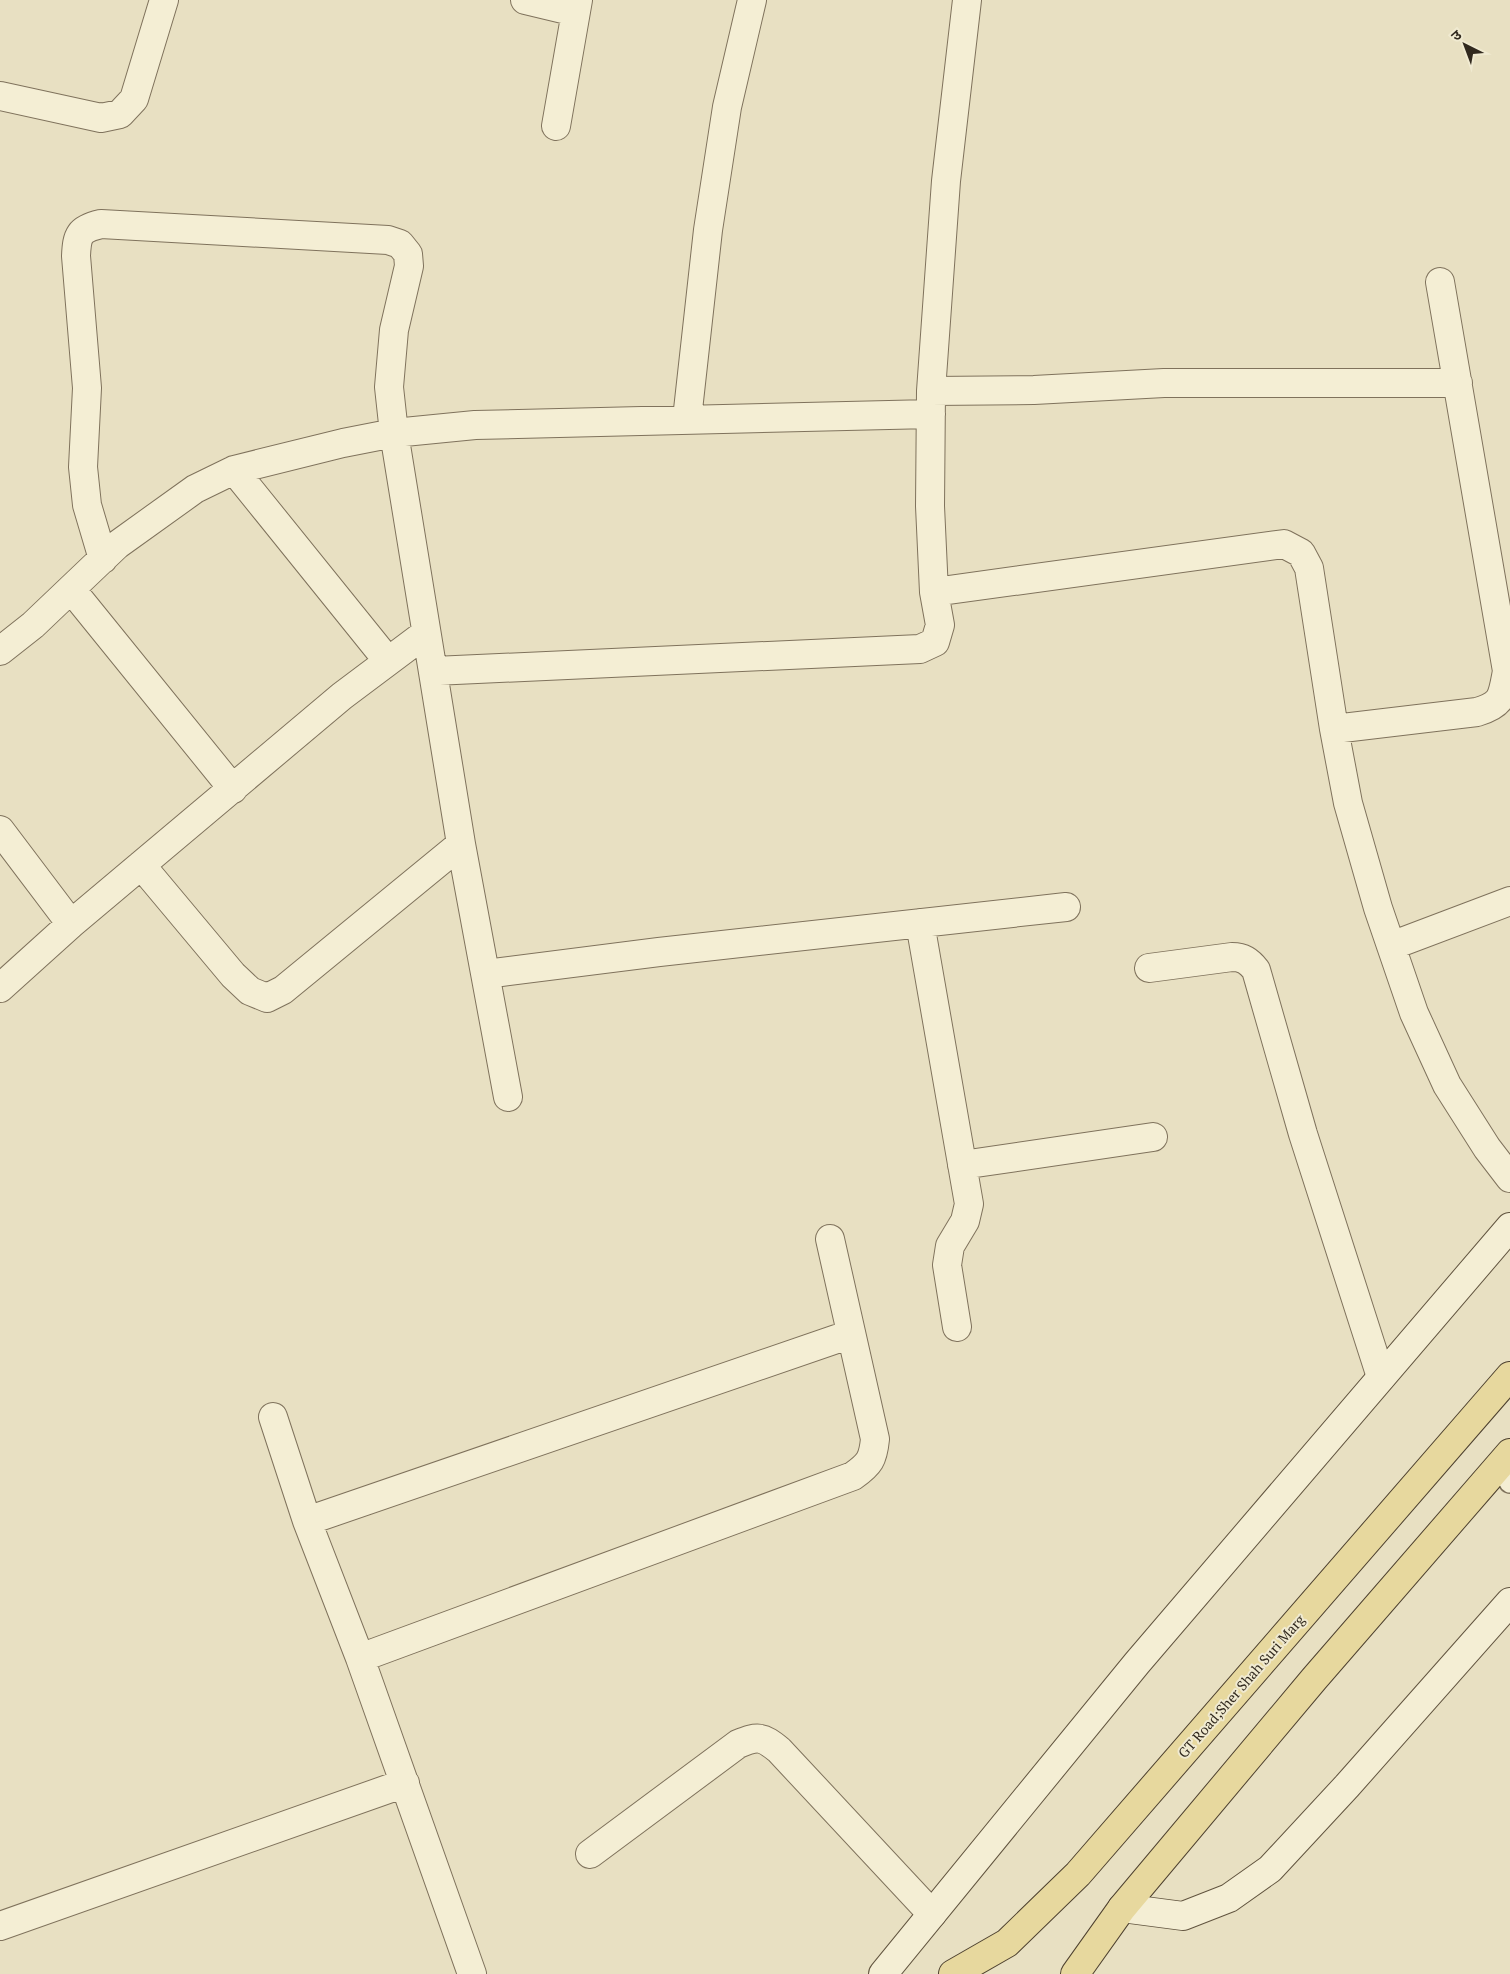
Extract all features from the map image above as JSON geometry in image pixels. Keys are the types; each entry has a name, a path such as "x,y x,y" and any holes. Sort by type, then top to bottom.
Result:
{"main road":[{"name":"GT Road;Sher Shah Suri Marg","path":"953,1974 1007,1943 1078,1874 1510,1376"},
{"path":"1075,1974 1122,1908 1314,1679 1507,1466"}],"street":[{"path":"0,96 101,118 120,114 134,99 164,0"},
{"path":"525,0 576,6 556,126"},
{"path":"687,419 708,230 727,107 752,0"},
{"path":"434,671 920,649 935,642 940,625 934,592 930,506 931,403 946,181 967,0"},
{"path":"103,559 87,505 83,467 87,388 76,239 86,227 111,224 388,240 400,244 408,254 409,266 394,330 389,387 394,433 461,844 508,1097"},
{"path":"1334,729 1477,712 1493,707 1503,695 1507,671 1440,282"},
{"path":"0,651 33,625 117,545 195,489 234,470 343,443 394,433 475,425 687,419 931,403 1034,390 1164,383 1458,383"},
{"path":"234,470 388,661"},
{"path":"934,592 1284,544 1302,553 1310,568 1334,729 1348,803 1378,908 1414,1013 1447,1085 1487,1148 1510,1178"},
{"path":"71,590 233,788"},
{"path":"0,988 71,924 342,696 426,633"},
{"path":"0,830 71,924"},
{"path":"141,865 233,975 250,991 267,998 283,990 461,844"},
{"path":"1391,946 1510,901"},
{"path":"486,974 659,952 1066,907"},
{"path":"920,923 969,1204 966,1221 950,1246 947,1265 957,1326"},
{"path":"1149,968 1241,957 1250,962 1256,970 1303,1134 1381,1377"},
{"path":"962,1165 1153,1136"},
{"path":"883,1974 1137,1663 1510,1227"},
{"path":"360,1658 853,1476 867,1466 873,1454 875,1439 830,1239"},
{"path":"307,1521 851,1334"},
{"path":"274,1417 307,1521 360,1658 472,1974"},
{"path":"1122,1908 1183,1916 1229,1898 1270,1869 1347,1786 1510,1602"},
{"path":"590,1854 738,1744 755,1738 767,1740 779,1750 932,1914"},
{"path":"0,1926 404,1784"}]}
